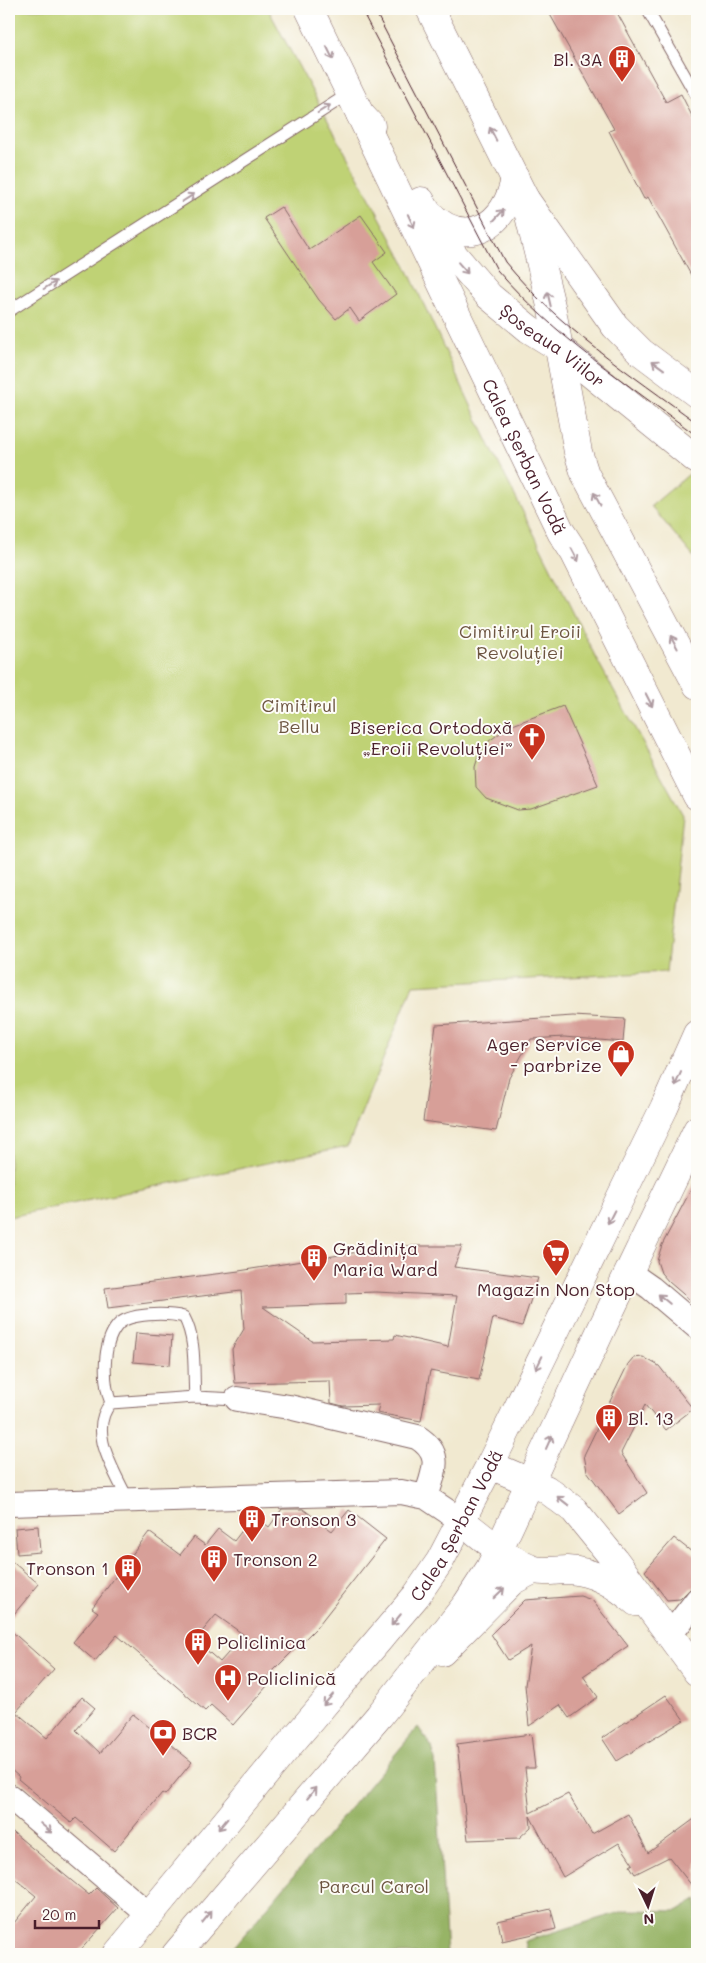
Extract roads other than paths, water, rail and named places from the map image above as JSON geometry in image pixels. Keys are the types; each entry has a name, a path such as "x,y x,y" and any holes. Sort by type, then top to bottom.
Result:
{"main road":[{"name":"Calea Șerban Vodă","path":"309,9 561,532 578,560 697,796"},
{"path":"430,9 520,188 621,333 641,352 697,394"},
{"name":"Șoseaua Viilor","path":"355,103 398,156 446,246 478,285 516,320 558,347 697,460"},
{"path":"427,212 447,229 456,232 476,230 488,225 503,211 513,191 520,188"},
{"path":"520,188 552,310 572,426 585,474 697,685"},
{"name":"Calea Șerban Vodă","path":"116,1954 416,1596 440,1562 490,1465 664,1108 697,1036"},
{"path":"176,1954 379,1716 466,1605 500,1550 628,1272 697,1130"},
{"path":"490,1465 532,1482 561,1499 586,1523 697,1672"},
{"path":"462,1521 500,1550 533,1570"},
{"path":"571,1570 582,1562 588,1554 589,1534 586,1523"},
{"path":"379,1716 512,1581 533,1570 571,1570 595,1575 620,1588 670,1635"}],"street":[{"path":"628,1272 651,1288 697,1327"},
{"path":"237,1399 289,1407 417,1436 429,1444 434,1454 435,1468 426,1497"},
{"path":"9,1504 129,1502 376,1492 426,1497 462,1521"},
{"path":"670,1635 697,1600"},
{"path":"9,1796 148,1914"}],"lane":[{"path":"647,9 697,97"},
{"path":"9,310 355,103"},
{"path":"111,1403 106,1389 104,1373 109,1343 117,1325 130,1318 150,1315 172,1314 184,1317 190,1328 193,1344 195,1397"},
{"path":"129,1502 106,1451 101,1435 100,1421 111,1403 195,1397 237,1399"}],"tram line":[{"path":"361,9 497,270 519,294 567,338 697,436"},
{"path":"374,9 505,262 526,286 572,329 621,368 697,423"}],"place":[{"name":"Bl. 3A","path":"622,83"},
{"name":"Biserica Ortodoxă „Eroii Revoluției”","path":"532,761"},
{"name":"Ager Service - parbrize","path":"621,1078"},
{"name":"Magazin Non Stop","path":"556,1277"},
{"name":"Grădinița Maria Ward","path":"314,1282"},
{"name":"Bl. 13","path":"609,1442"},
{"name":"Tronson 3","path":"252,1543"},
{"name":"Tronson 2","path":"214,1583"},
{"name":"Tronson 1","path":"128,1592"},
{"name":"Policlinica","path":"198,1666"},
{"name":"Policlinică","path":"228,1702"},
{"name":"BCR","path":"163,1757"}],"park label":[{"name":"Cimitirul Eroii Revoluției","path":"520,641"},
{"name":"Cimitirul Bellu","path":"299,715"},
{"name":"Parcul Carol","path":"374,1886"}]}
